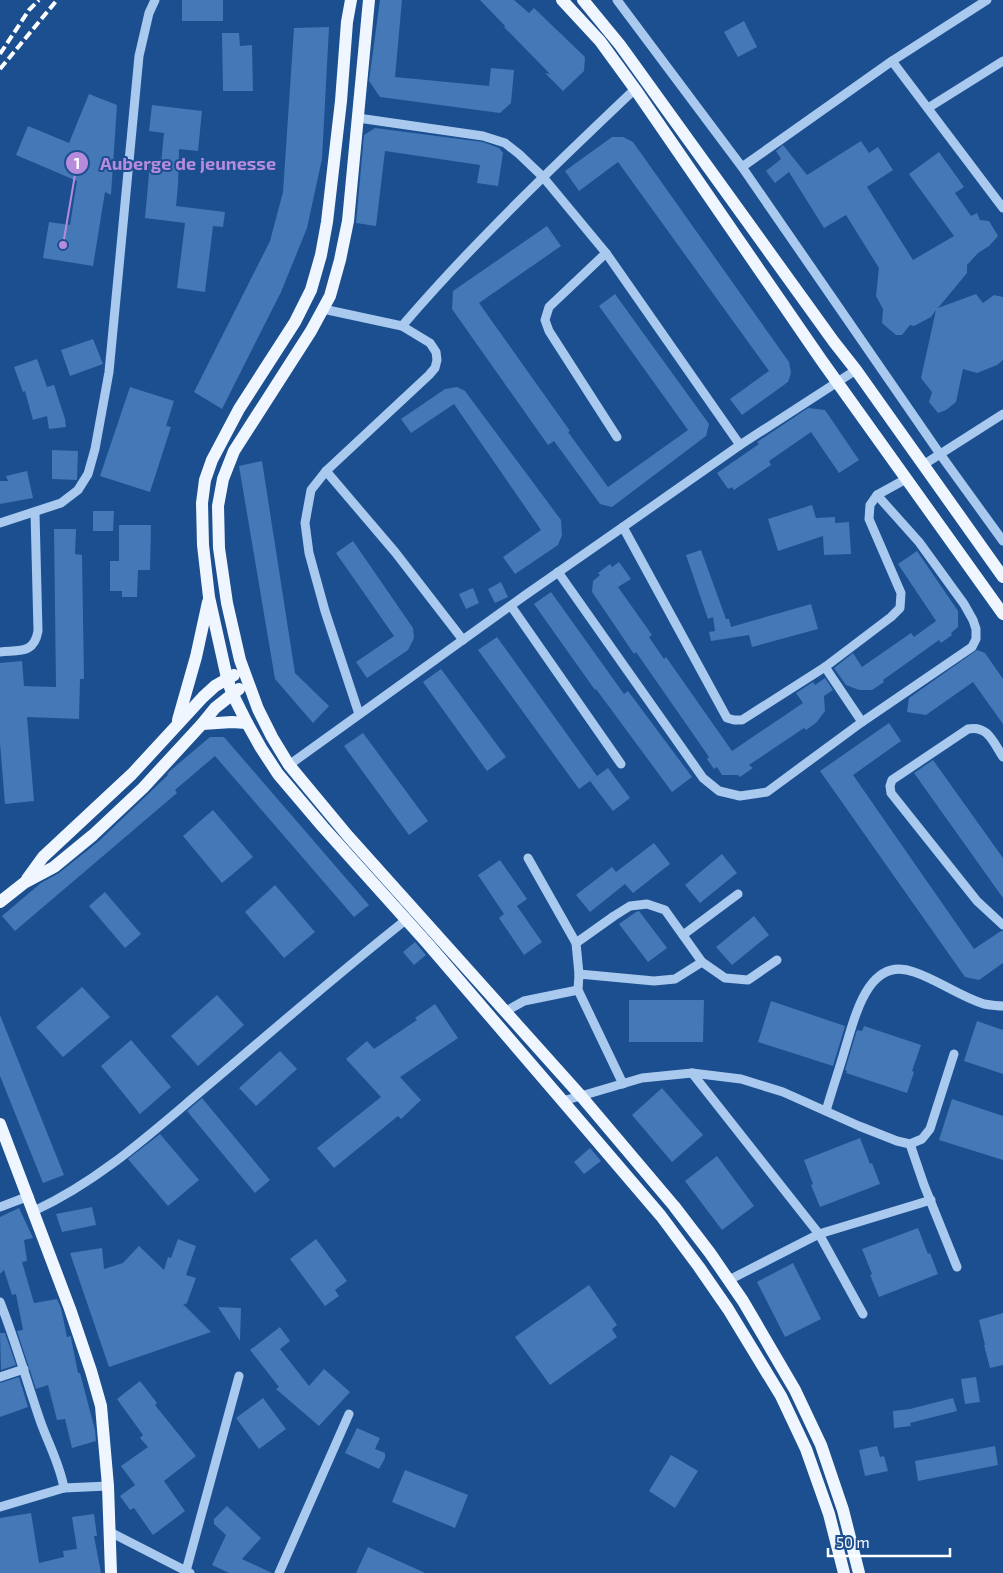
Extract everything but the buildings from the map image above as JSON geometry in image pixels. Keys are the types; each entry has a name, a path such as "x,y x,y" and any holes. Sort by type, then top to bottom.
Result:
{"main road":[{"path":"369,0 348,221 330,296 311,331 234,452 224,479 218,506 219,548 226,603 243,670 269,730 289,765 348,836 581,1096 674,1206 729,1280 795,1390 821,1445 843,1510 859,1573"},
{"path":"562,0 600,41 635,89 838,383 1003,614"},
{"path":"583,0 620,45 856,370 1003,578"},
{"path":"350,2 327,222 321,256 311,290 295,322 240,409 212,460 205,480 202,503 203,545 208,597 227,678 232,693 260,748 278,774 407,920 661,1216 728,1309 781,1396 806,1449 829,1514 844,1573"},
{"path":"176,725 194,664 208,597"},
{"path":"24,883 43,857 132,774 203,697 215,686 243,670"},
{"path":"0,902 24,883 54,867 93,835 143,788 215,708 232,693 248,683"},
{"path":"202,724 247,723"},
{"path":"0,1124 70,1309 101,1406 108,1486 111,1573"},
{"path":"829,1514 843,1510"}],"street":[{"path":"0,524 61,503 78,490 88,474 95,449 109,372 139,56 149,13 155,0"},
{"path":"617,0 742,167 940,454 1003,541"},
{"path":"742,167 892,61 986,0"},
{"path":"892,61 1003,208"},
{"path":"928,108 1003,61"},
{"path":"402,326 437,286 543,177 635,89"},
{"path":"358,118 483,136 505,143 543,177 606,253 740,446"},
{"path":"606,253 548,307 545,320 549,331 618,437"},
{"path":"323,308 402,326 430,343 436,352 437,360 436,368 326,472 311,490 305,524 309,553 325,611 359,714"},
{"path":"289,765 558,572 740,446 856,370"},
{"path":"923,465 1003,414"},
{"path":"326,472 395,552 463,640"},
{"path":"623,527 727,718 742,720 825,667 891,617 900,608 901,593 869,519 870,505 877,495 906,479"},
{"path":"558,572 704,778 719,791 740,796 767,792 862,722 972,647 976,639 976,629 973,620 964,604 919,542 877,495"},
{"path":"0,652 23,650 32,647 36,641 38,631 35,513"},
{"path":"510,606 621,764"},
{"path":"825,667 862,722"},
{"path":"1003,757 986,731 976,728 968,729 892,780 890,786 891,793 971,893 1003,925"},
{"path":"528,858 576,943 579,974 578,990 622,1084"},
{"path":"683,935 738,894"},
{"path":"576,943 630,906 647,904 665,910 702,962 726,978 748,980 777,960"},
{"path":"34,1211 59,1199 120,1158 243,1057 359,957 407,920"},
{"path":"579,974 654,981 674,979 702,962"},
{"path":"826,1111 860,1002 872,983 884,973 904,968 917,972 951,990 985,1004 1003,1006"},
{"path":"506,1011 524,1001 578,990"},
{"path":"562,1101 642,1078 692,1074 742,1079 783,1092 897,1141 910,1144 922,1140 930,1130 954,1054"},
{"path":"692,1074 819,1234 863,1314"},
{"path":"910,1144 957,1267"},
{"path":"0,1207 28,1196"},
{"path":"729,1280 819,1234 931,1200"},
{"path":"0,1302 41,1424 61,1471 64,1488"},
{"path":"0,1377 24,1369"},
{"path":"110,1532 188,1572 239,1376"},
{"path":"279,1573 349,1414"},
{"path":"0,1507 64,1488 108,1486"}],"railway":[{"path":"0,54 29,10 39,0"},
{"path":"0,69 57,0"}],"place":[{"name":"Auberge de jeunesse","path":"63,245"}]}
